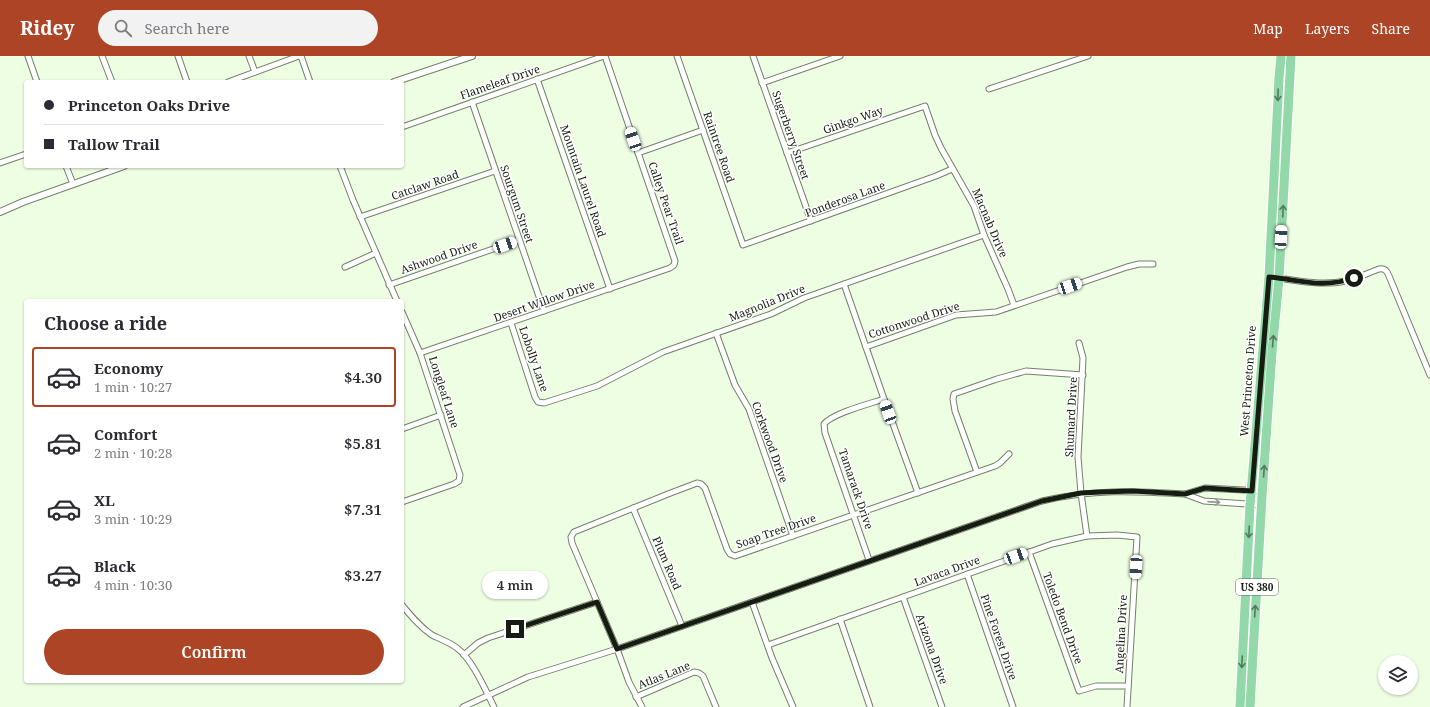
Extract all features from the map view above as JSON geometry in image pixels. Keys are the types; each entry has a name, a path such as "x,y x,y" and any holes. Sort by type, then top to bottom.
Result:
{"highway":[{"name":"West Princeton Drive","path":"1240,707 1250,505 1269,277 1281,56"},
{"name":"West Princeton Drive","path":"1250,707 1261,505 1279,278 1292,56"}],"street":[{"path":"28,56 36,80"},
{"path":"102,56 111,80"},
{"path":"178,56 186,80"},
{"path":"249,56 255,72"},
{"path":"233,80 300,56 309,80"},
{"path":"400,80 472,56"},
{"name":"Flameleaf Drive","path":"404,126 605,56"},
{"name":"Calley Pear Trail","path":"605,56 675,261 674,265"},
{"name":"Raintree Road","path":"676,56 743,246"},
{"name":"Sugerberry Street","path":"753,56 811,221"},
{"path":"762,83 840,56"},
{"path":"989,89 1088,56"},
{"name":"Mountain Laurel Road","path":"537,79 610,289"},
{"name":"Sourgum Street","path":"472,102 544,311"},
{"name":"Ginkgo Way","path":"787,153 925,106"},
{"name":"Macnab Drive","path":"925,106 935,135 952,169 970,197 984,235 1014,305"},
{"path":"638,153 703,130"},
{"path":"0,163 24,155"},
{"path":"67,168 73,184"},
{"path":"0,212 23,202 118,168"},
{"path":"341,168 395,299"},
{"name":"Ponderosa Lane","path":"743,246 929,179 952,169"},
{"name":"Catclaw Road","path":"360,217 495,171"},
{"name":"Magnolia Drive","path":"538,402 544,403 597,386 651,357 771,314 804,298 984,235"},
{"name":"Ashwood Drive","path":"389,285 519,240"},
{"path":"345,267 376,253"},
{"name":"Cottonwood Drive","path":"866,347 956,315 996,312 1127,267 1138,264 1153,264"},
{"name":"Desert Willow Drive","path":"420,353 610,289 670,268 674,265"},
{"path":"1269,277 1313,284 1328,284 1348,280 1383,269 1388,272 1430,375"},
{"path":"844,284 918,493"},
{"name":"Longleaf Lane","path":"404,317 420,353 460,475 459,480 454,484 404,501"},
{"name":"Lobolly Lane","path":"511,323 535,397 538,402"},
{"name":"Corkwood Drive","path":"716,333 735,384 750,409 793,536"},
{"name":"Shumard Drive","path":"1079,343 1083,358 1078,456 1087,536"},
{"path":"977,472 955,411 953,399 954,394 997,379 1026,371 1082,375"},
{"name":"Tamarack Drive","path":"869,560 825,433 824,424 828,420 837,416 884,399"},
{"path":"404,428 441,415"},
{"name":"Soap Tree Drive","path":"597,602 572,543 571,537 574,532 697,483 701,484 707,492 727,549 732,556 740,555 977,472 1000,463 1009,454"},
{"path":"1185,494 1205,488 1262,491"},
{"path":"463,707 528,677 617,649 1030,504 1081,493 1127,491 1185,494 1204,501 1261,505"},
{"name":"Plum Road","path":"633,508 682,626"},
{"name":"Lavaca Drive","path":"768,645 1052,544 1087,536 1137,538"},
{"name":"Angelina Drive","path":"1127,707 1137,538"},
{"name":"Toledo Bend Drive","path":"1029,552 1079,691 1096,686 1128,686"},
{"name":"Pine Forest Drive","path":"967,574 1013,707"},
{"name":"Arizona Drive","path":"903,597 942,707"},
{"path":"464,655 478,643 488,638 597,602 629,682 642,707"},
{"path":"752,602 793,707"},
{"path":"404,607 421,626 432,635 457,648 464,655 475,670 487,696 494,707"},
{"path":"840,619 870,707"},
{"name":"Atlas Lane","path":"636,697 694,672 703,676 716,707"}],"route":[{"path":"515,629 597,602 617,649 1030,504 1054,498 1081,493 1133,491 1185,494 1205,488 1252,491 1269,277 1313,284 1336,283 1354,278"}]}
